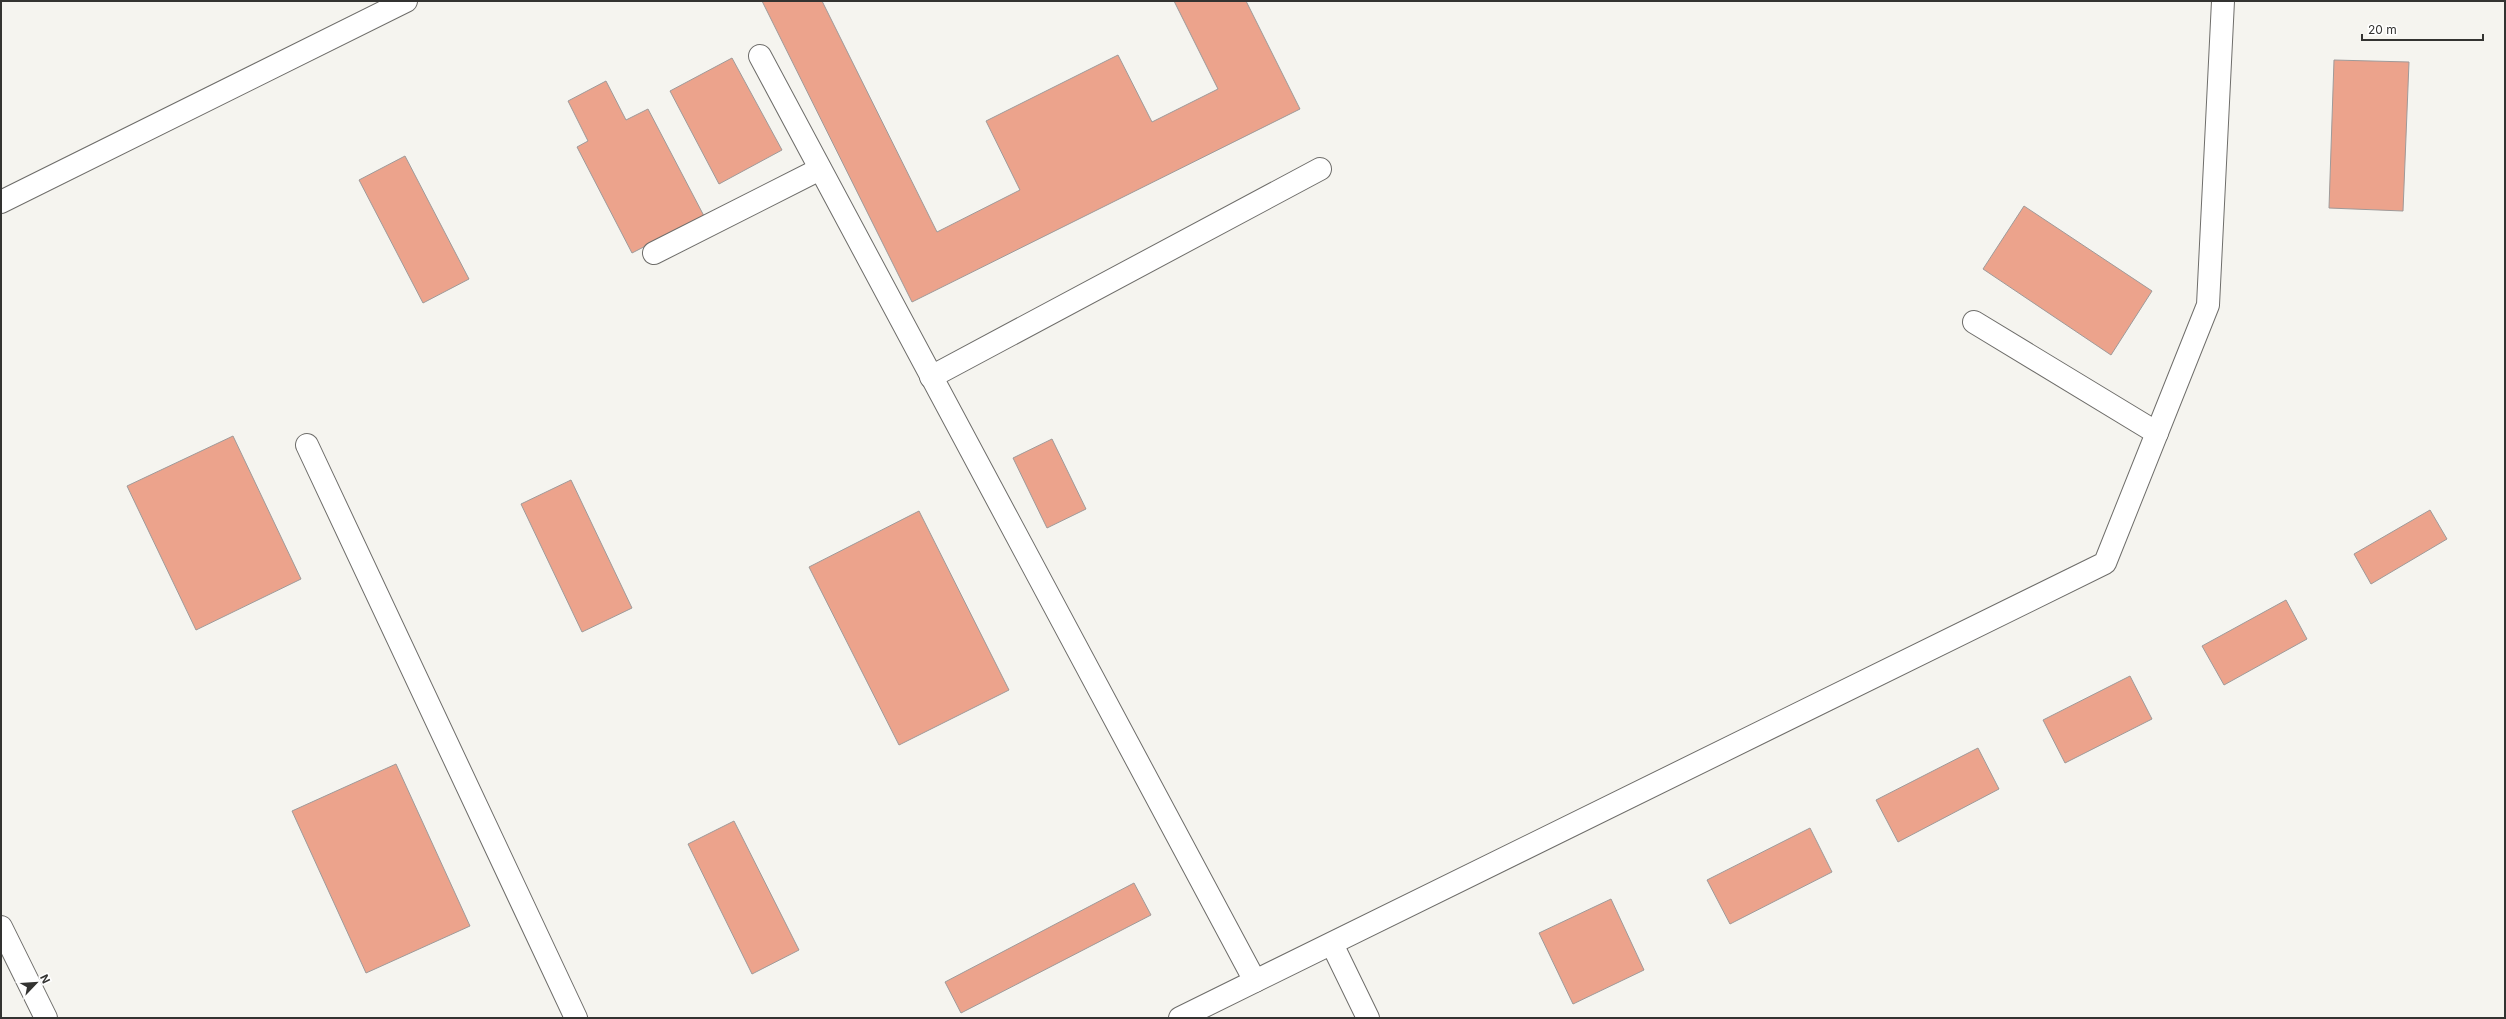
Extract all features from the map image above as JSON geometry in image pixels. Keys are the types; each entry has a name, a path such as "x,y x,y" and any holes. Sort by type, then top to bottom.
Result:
{"lane":[{"path":"1,202 406,1"},
{"path":"1180,1018 1216,1010 1255,981 2105,563 2208,305 2223,1"},
{"path":"760,56 1255,981"},
{"path":"654,253 820,169"},
{"path":"931,376 1320,169"},
{"path":"1974,322 2157,433"},
{"path":"307,445 576,1018"},
{"path":"1,926 46,1018"},
{"path":"1332,944 1368,1018"}],"building":[{"path":"762,1 822,1 937,232 1020,190 986,121 1118,55 1152,122 1218,89 1174,1 1246,1 1300,109 912,302"},
{"path":"732,58 782,150 719,184 670,91"},
{"path":"2334,60 2409,62 2403,211 2329,208"},
{"path":"606,81 626,120 648,109 704,216 632,253 577,147 588,141 568,101"},
{"path":"405,156 469,279 423,303 359,180"},
{"path":"2024,206 2152,291 2111,355 1983,269"},
{"path":"233,436 301,579 196,630 127,486"},
{"path":"1052,439 1086,509 1047,528 1013,458"},
{"path":"571,480 632,608 582,632 521,504"},
{"path":"2430,510 2447,539 2371,584 2354,554"},
{"path":"919,511 1009,690 899,745 809,567"},
{"path":"2286,600 2307,639 2224,685 2202,646"},
{"path":"2130,676 2152,719 2065,763 2043,720"},
{"path":"1978,748 1999,789 1898,842 1876,800"},
{"path":"396,764 470,926 366,973 292,811"},
{"path":"734,821 799,950 752,974 688,844"},
{"path":"1810,828 1832,872 1730,924 1707,880"},
{"path":"1134,883 1151,915 961,1013 945,982"},
{"path":"1611,899 1644,970 1573,1004 1539,933"}]}
